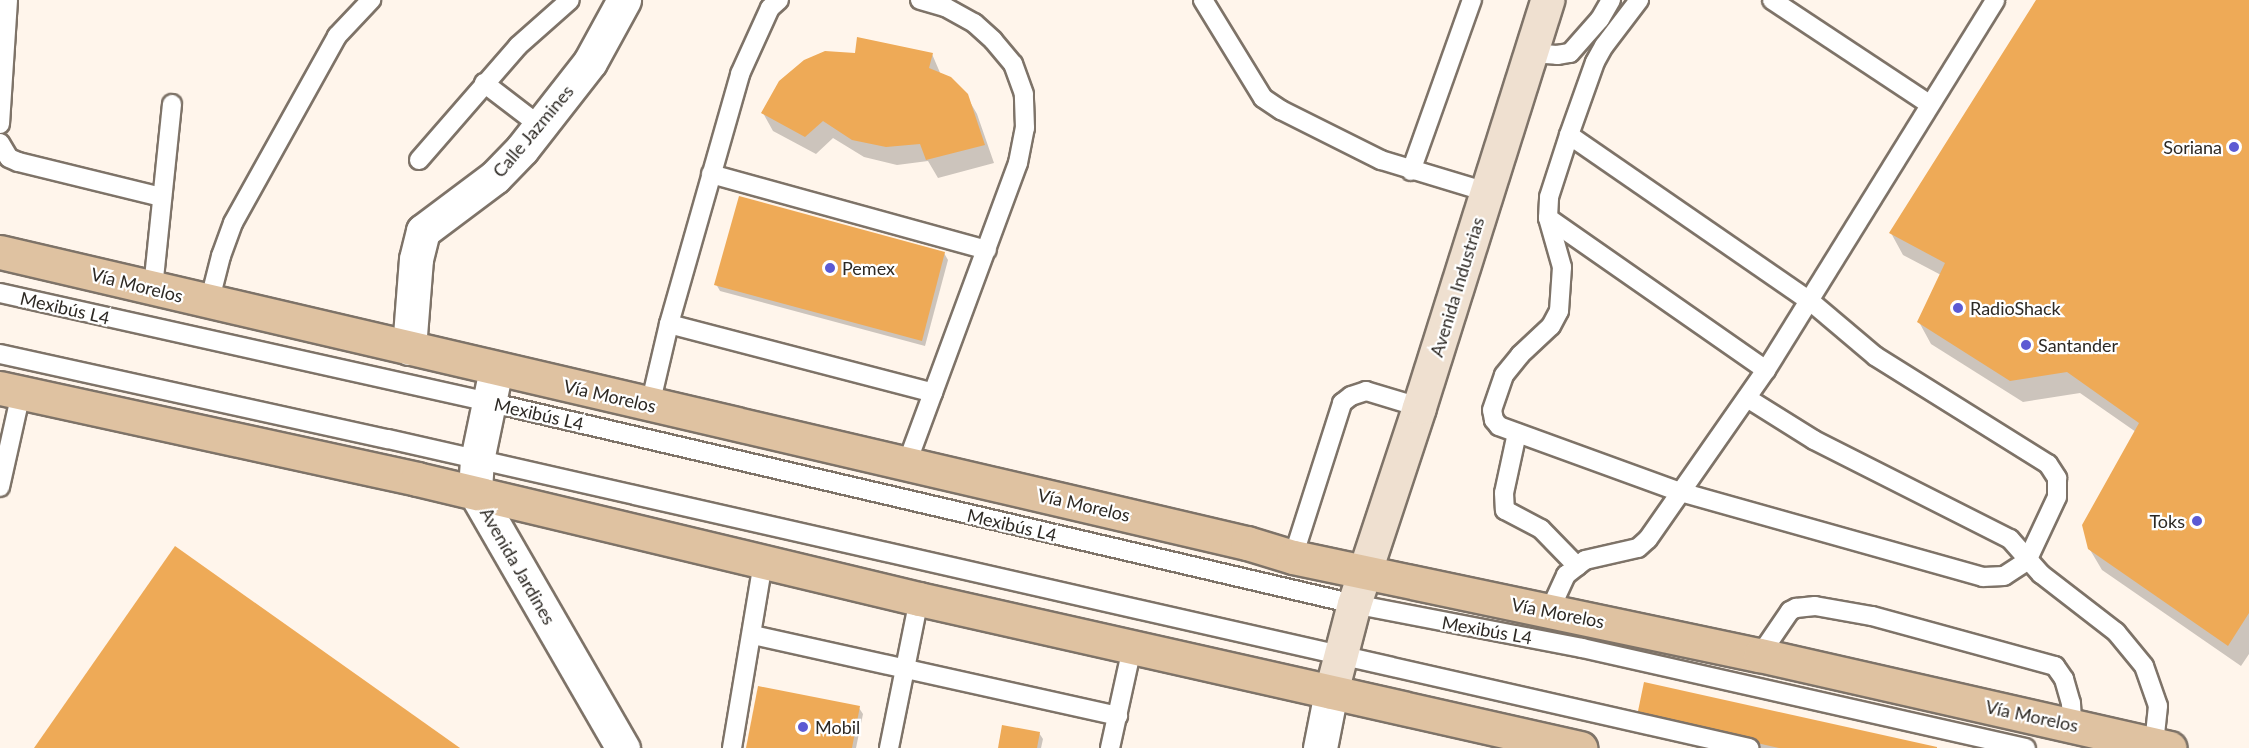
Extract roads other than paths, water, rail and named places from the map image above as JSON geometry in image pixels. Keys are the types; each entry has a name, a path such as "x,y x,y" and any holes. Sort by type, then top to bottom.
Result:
{"main road":[{"name":"Avenida Industrias","path":"1331,692 1354,604 1419,407 1547,0"},
{"name":"Vía Morelos","path":"0,252 209,303 1247,543 1293,557 1760,655 2162,746"},
{"path":"10,391 475,492 919,599 1580,748"}],"street":[{"name":"Calle Jazmines","path":"409,348 416,259 423,231 495,177 540,126 590,62 624,0"},
{"name":"Avenida Jardines","path":"496,369 477,460 475,492 623,748"},
{"path":"1320,748 1331,692"}],"lane":[{"path":"0,124 8,0"},
{"path":"209,303 221,256 233,223 337,36 371,0"},
{"path":"419,160 518,46 570,0"},
{"path":"650,405 669,324 740,74 770,9 779,0"},
{"path":"906,463 1018,163 1025,128 1024,94 1013,64 987,34 974,23 945,7 920,0"},
{"path":"1203,0 1263,98 1281,110 1381,160 1411,171 1487,192"},
{"path":"1411,171 1472,0"},
{"path":"1530,52 1557,55 1570,52 1600,19 1611,0"},
{"path":"1569,135 1810,301 1875,356 2048,464 2055,471 2059,485 2057,497 2027,561 2004,576 1983,577 1680,492 1499,426 1492,410 1504,375 1520,355 1551,326 1558,311 1562,267 1548,218 1549,197 1569,135 1595,62 1604,46 1639,0"},
{"path":"1772,0 1929,104"},
{"path":"1549,612 1566,575 1577,566 1594,557 1638,548 1648,538 1748,398 1995,0"},
{"path":"484,83 540,126"},
{"path":"153,288 172,104"},
{"path":"0,143 9,158 18,162 162,197"},
{"path":"711,174 987,250"},
{"path":"1548,218 1766,370"},
{"name":"Mexibús L4","path":"0,293 489,402 1354,604 1582,648 2026,748"},
{"path":"669,324 933,393"},
{"path":"0,354 1749,748"},
{"path":"0,487 10,391"},
{"path":"1293,557 1342,404 1350,396 1366,391 1419,407"},
{"path":"1748,398 1814,440 2001,533 2015,544 2027,561 2058,589 2116,632 2144,666 2158,706 2162,746"},
{"path":"1516,433 1504,493 1505,510 1541,529 1577,566"},
{"path":"732,748 753,635 763,562"},
{"path":"889,748 919,599"},
{"path":"1760,655 1790,611 1796,608 1815,606 1872,616 2055,666 2064,679 2071,703 2073,725"},
{"path":"753,635 906,667 1118,716"},
{"path":"1110,748 1132,648"}],"place":[{"name":"Soriana","path":"2234,147"},
{"name":"Pemex","path":"830,268"},
{"name":"RadioShack","path":"1958,308"},
{"name":"Santander","path":"2026,345"},
{"name":"Toks","path":"2197,521"},
{"name":"Mobil","path":"803,727"}]}
